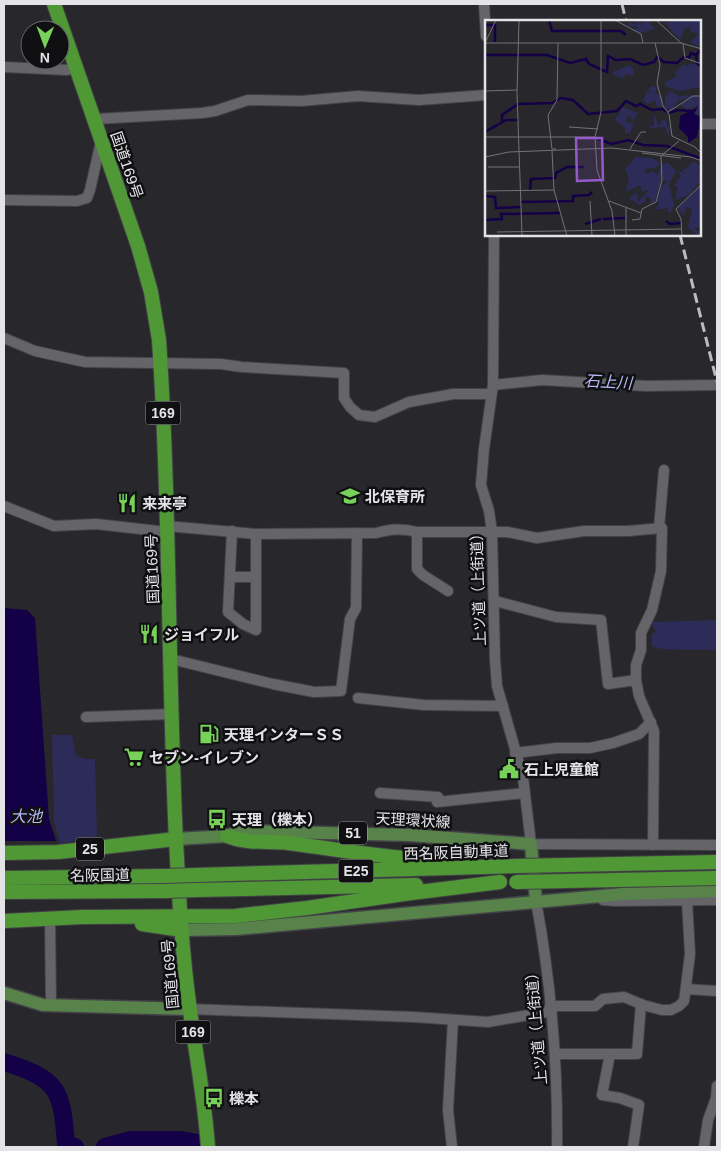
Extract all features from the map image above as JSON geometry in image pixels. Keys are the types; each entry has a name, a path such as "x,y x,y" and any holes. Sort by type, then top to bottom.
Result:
{"highway":[{"name":"国道169号","path":"54,4 138,246 151,292 159,340 172,658 176,839 190,1009 205,1106 208,1147"},
{"path":"227,836 239,841 286,843 392,858 479,861 510,866"},
{"name":"25","path":"4,854 58,852 176,839"},
{"name":"西名阪自動車道","path":"196,875 717,862"},
{"name":"名阪国道","path":"4,878 196,875"},
{"name":"西名阪自動車道","path":"196,890 717,878"},
{"path":"4,921 91,918 182,923 500,882"},
{"name":"名阪国道","path":"4,892 196,890"}],"main road":[{"name":"天理環状線","path":"176,839 227,836 240,831 410,835 531,844"},
{"path":"531,844 536,901"},
{"path":"182,923 236,929 580,897 717,891"},
{"path":"4,993 43,1005 190,1009"}],"street":[{"path":"484,4 485,20"},
{"path":"4,67 67,70 76,67"},
{"path":"94,118 202,113 215,111 248,100 301,101 358,96 419,100 485,95"},
{"path":"701,124 717,124"},
{"path":"4,200 77,201 87,198 101,140"},
{"name":"上ツ道（上街道）","path":"494,236 492,389 481,485 489,511 492,532 497,686 523,777 531,844"},
{"path":"4,338 35,351 85,362 221,364 344,373 344,398 350,407 360,415 375,417 409,402 542,380 646,386 717,385"},
{"path":"659,528 664,470"},
{"path":"4,506 54,526 96,524 256,534 376,534 392,529 406,529 417,532 507,532 537,538 584,531 663,529 661,571 652,610 641,632 641,650 636,664 638,696 654,731 653,845"},
{"path":"232,531 228,612 242,624 256,630 256,534"},
{"path":"417,532 417,569 448,591"},
{"path":"172,658 314,692 341,691 350,619 356,608 357,533"},
{"path":"230,577 256,577"},
{"path":"495,601 556,617 601,620 608,684 636,680"},
{"path":"358,698 424,705 503,706"},
{"path":"86,717 173,714"},
{"path":"515,753 557,748 590,748 613,743 639,734 651,722"},
{"path":"380,793 438,797 437,802 525,793"},
{"path":"531,844 717,845"},
{"path":"580,897 616,901 717,900"},
{"path":"190,1009 414,1017 488,1022 551,1009 595,1006 603,999 624,997 662,1010 671,1010 679,1006 684,1000 686,989 690,954 687,900"},
{"name":"上ツ道（上街道）","path":"536,901 544,947 555,1054 557,1147"},
{"path":"50,918 51,1005"},
{"path":"686,989 717,991"},
{"path":"555,1054 637,1054 641,1004"},
{"path":"452,1147 448,1110 453,1020"},
{"path":"610,1054 602,1095 620,1098 639,1105 633,1147"},
{"path":"704,1147 708,1120 716,1098 717,1086"}],"shaded area":[{"path":"717,620 717,650 673,650 652,646 652,634 656,632 651,622"},
{"path":"52,735 72,735 76,756 85,759 95,759 97,836 60,844 54,821"}],"water":[{"name":"大池","path":"4,608 27,610 35,618 49,819 56,841 4,841"}],"waterway":[{"path":"4,1062 36,1074 54,1089 62,1110 66,1144 75,1147"},
{"path":"105,1147 131,1140 181,1140 197,1143"}],"railway":[{"path":"622,4 626,20"},
{"path":"680,236 717,382"}],"place":[{"name":"北保育所","path":"350,496"},
{"name":"来来亭","path":"127,503"},
{"name":"ジョイフル","path":"149,634"},
{"name":"天理インターＳＳ","path":"209,734"},
{"name":"セブン-イレブン","path":"134,757"},
{"name":"石上児童館","path":"509,769"},
{"name":"天理（櫟本）","path":"217,819"},
{"name":"櫟本","path":"214,1098"}],"water label":[{"name":"石上川","path":"608,382"}]}
